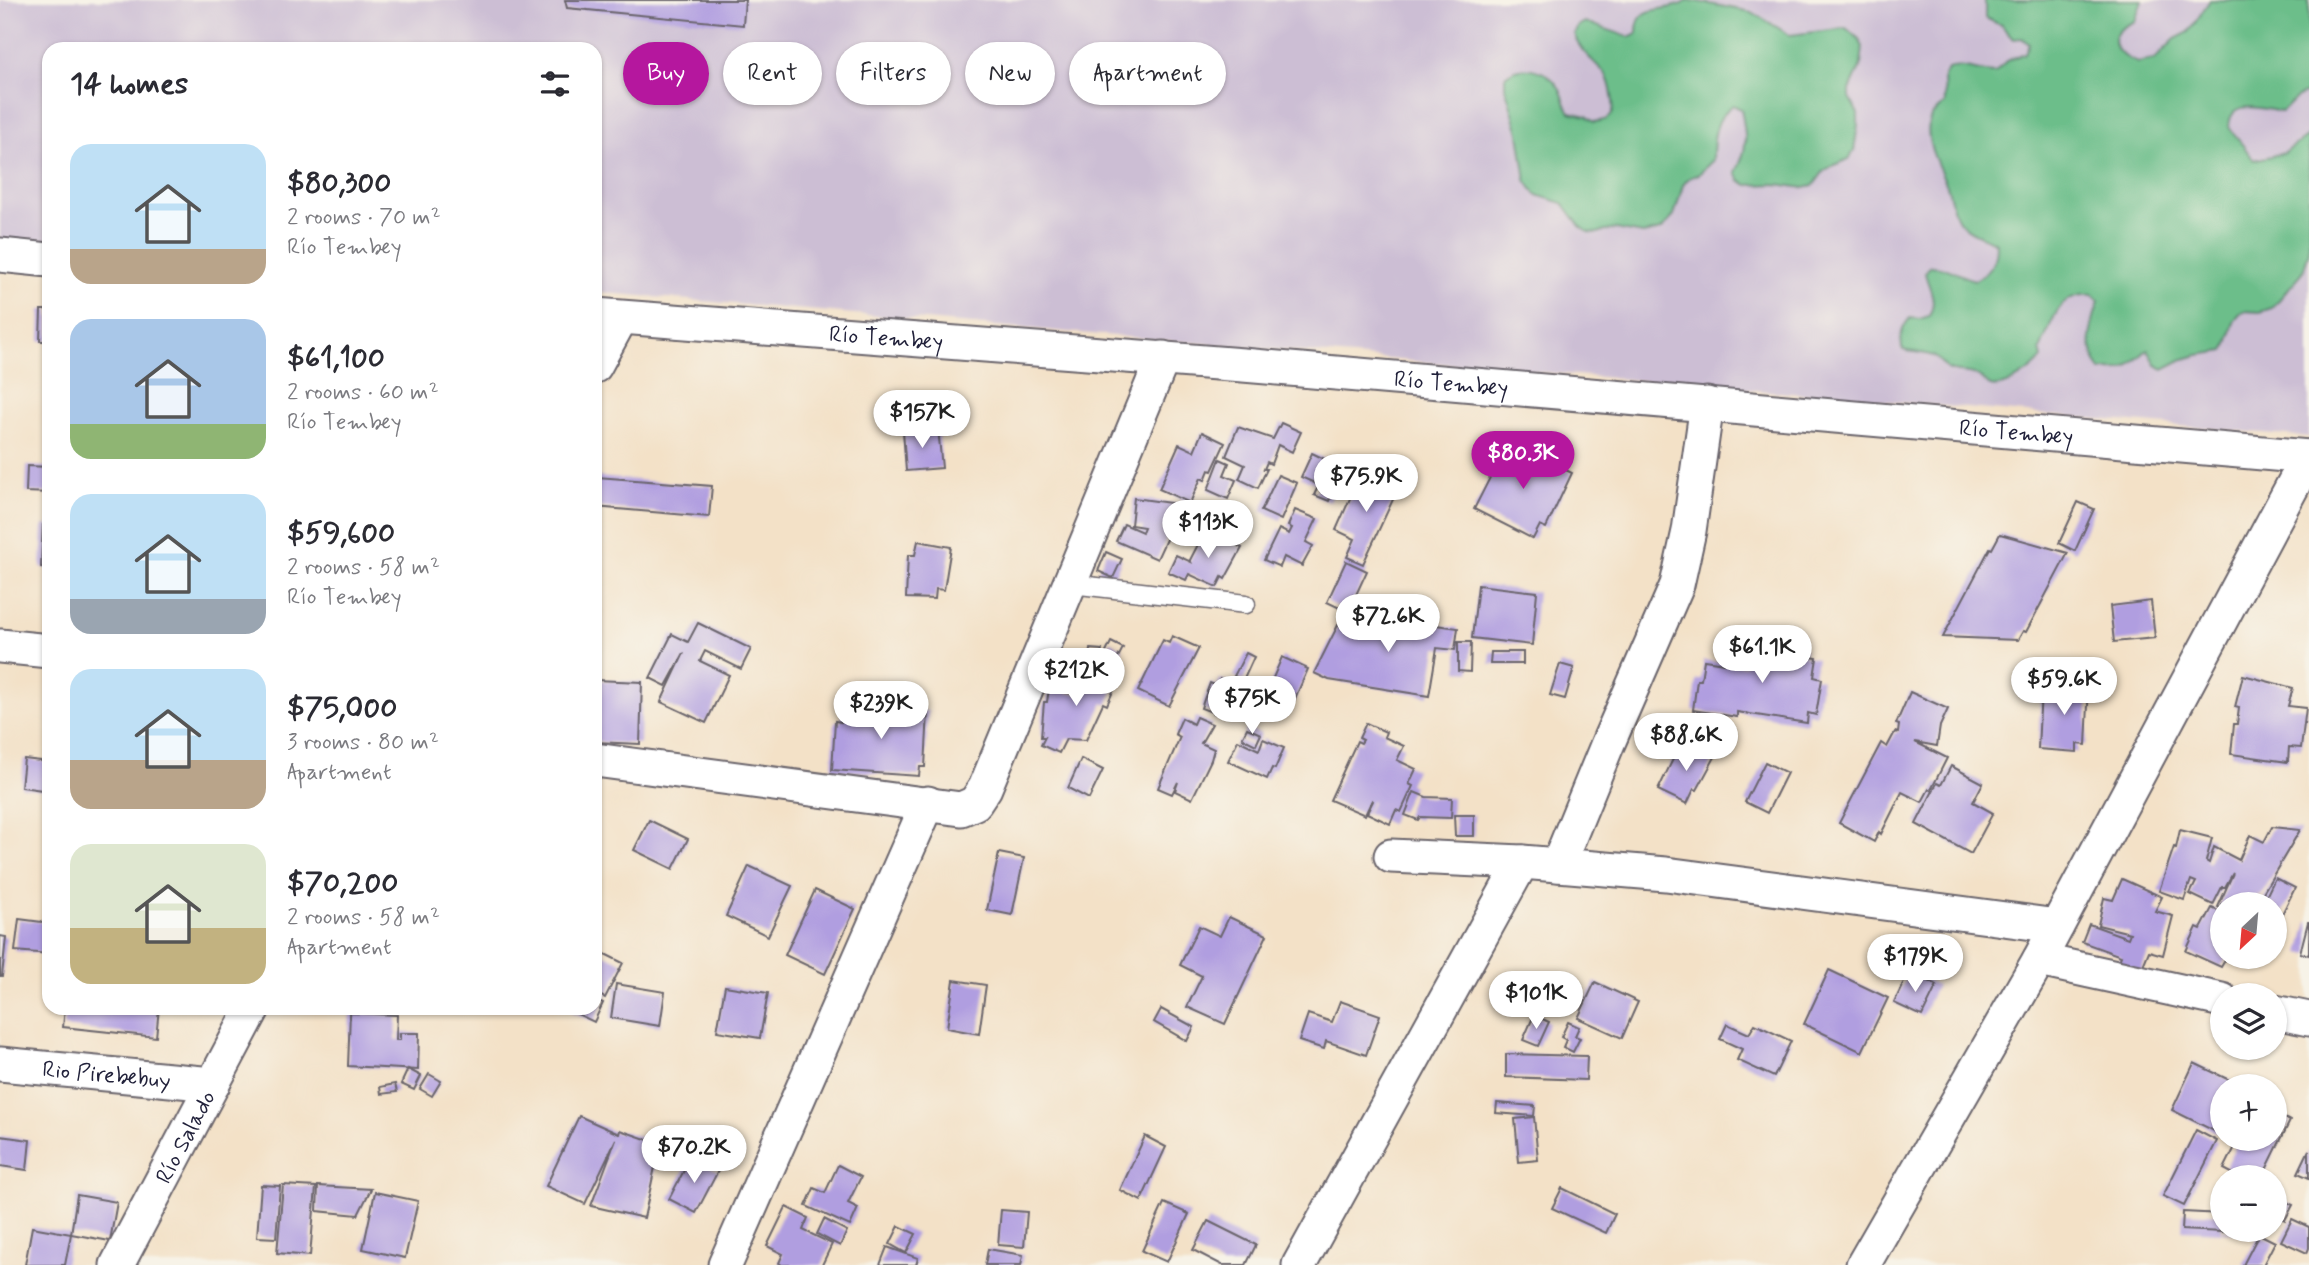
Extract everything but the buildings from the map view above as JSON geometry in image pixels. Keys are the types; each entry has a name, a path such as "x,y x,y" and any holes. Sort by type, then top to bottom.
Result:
{"street":[{"path":"0,255 42,259"},
{"path":"602,340 608,317"},
{"name":"Río Tembey","path":"608,317 1163,358 2308,457"},
{"path":"602,761 961,808 975,803 985,788 1163,358"},
{"path":"1558,865 1677,585 1689,531 1707,404"},
{"path":"1863,1265 2039,960 2308,457"},
{"path":"0,646 42,650"},
{"path":"725,1265 928,803"},
{"path":"1391,856 1522,862 1666,874 2057,926"},
{"path":"1299,1265 1522,862"},
{"path":"2039,960 2210,997"},
{"path":"2287,1014 2309,1019"},
{"name":"Río Salado","path":"117,1265 249,1015"},
{"name":"Rio Pirebebuy","path":"0,1064 213,1084"},
{"path":"117,1265 125,1265"}],"lane":[{"path":"1071,584 1246,604"}],"shaded area":[{"path":"0,0 2309,0 2309,437 602,293 602,42 42,42 42,245 0,242"}],"green space":[{"path":"1689,0 1752,12 1790,35 1846,28 1859,39 1863,47 1861,65 1850,90 1850,98 1858,114 1854,151 1849,159 1824,171 1813,186 1804,188 1777,184 1748,185 1740,181 1736,172 1745,148 1745,134 1741,109 1733,105 1718,123 1713,160 1683,185 1674,216 1661,230 1643,234 1616,229 1588,232 1580,226 1563,203 1536,195 1526,180 1519,133 1505,86 1505,76 1518,69 1541,72 1558,86 1570,112 1587,116 1594,122 1605,120 1613,112 1610,85 1605,74 1577,41 1574,34 1578,26 1585,22 1629,37 1637,33 1638,23 1648,12 1673,7"},
{"path":"1985,0 2142,0 2135,21 2120,30 2114,40 2122,54 2138,63 2155,59 2175,39 2189,32 2210,0 2309,0 2309,92 2296,98 2282,112 2250,107 2235,111 2229,127 2254,160 2284,153 2309,135 2309,251 2303,272 2272,308 2260,312 2243,311 2239,315 2233,324 2225,351 2181,360 2164,369 2156,365 2148,349 2127,367 2101,371 2092,352 2090,336 2099,301 2093,295 2081,295 2064,303 2053,318 2040,349 2042,358 2026,373 2004,385 1991,386 1976,375 1949,370 1931,355 1903,350 1901,337 1907,321 1910,318 1929,316 1932,310 1932,294 1925,273 1930,266 1942,267 1975,280 1989,269 1995,255 1996,243 1975,233 1959,221 1930,145 1928,128 1934,112 1945,104 1944,77 1948,69 1995,73 2008,60 2025,53 2029,44 2022,38 2013,39 2001,25 1985,18"}]}
